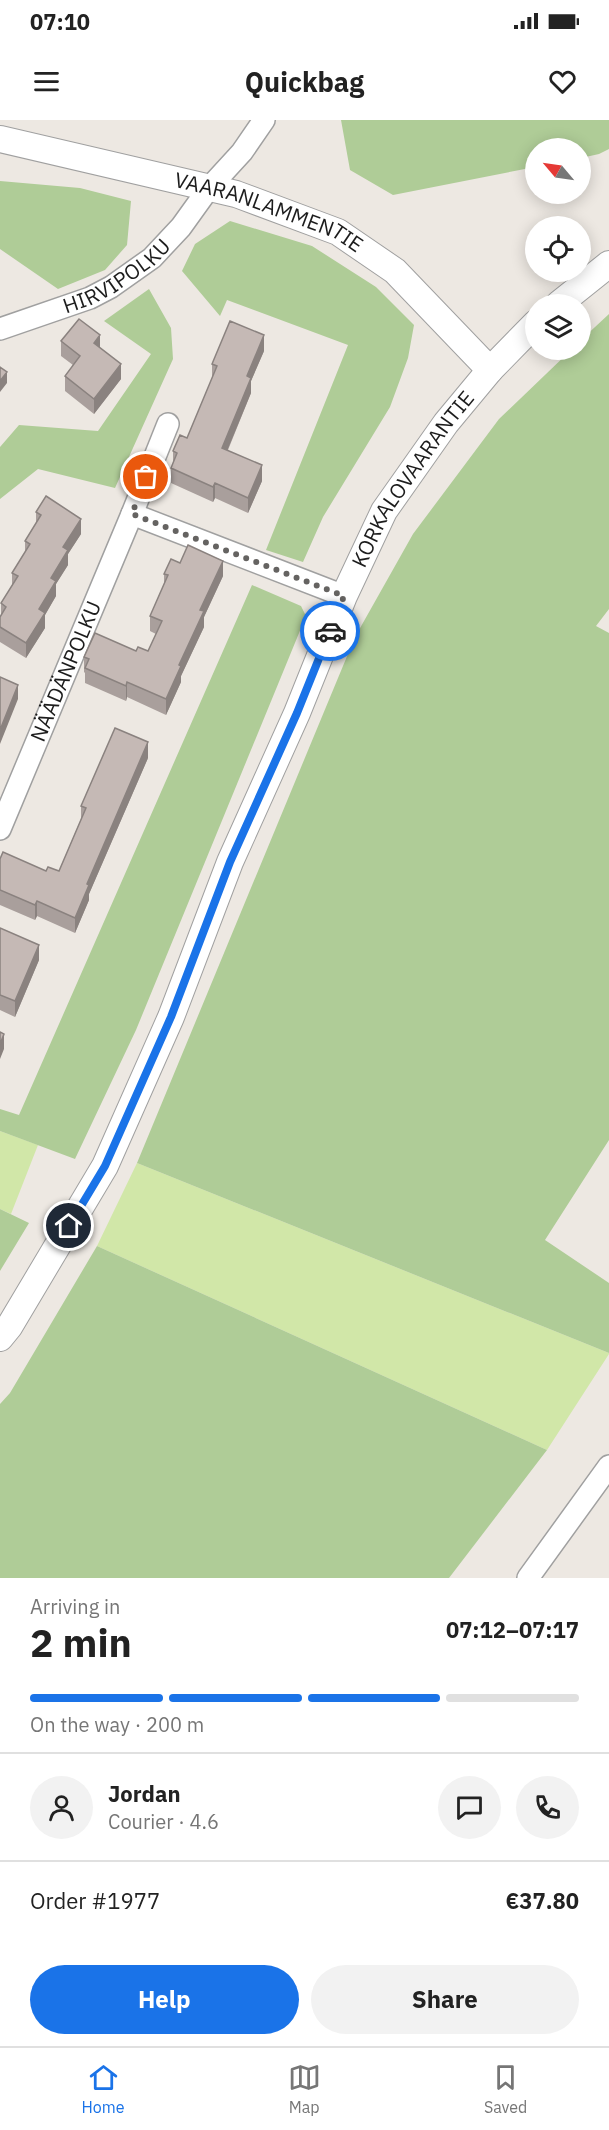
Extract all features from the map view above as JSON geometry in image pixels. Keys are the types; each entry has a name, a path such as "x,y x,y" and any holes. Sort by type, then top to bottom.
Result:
{"street":[{"name":"HIRVIPOLKU","path":"0,329 90,298 111,287 152,258 181,227 209,188 242,152 264,120"},
{"name":"VAARANLAMMENTIE","path":"0,139 236,194 338,232 395,271 490,370"},
{"path":"572,294 609,264"},
{"name":"KORKALOVAARANTIE","path":"0,1338 9,1327 105,1166 171,1017 230,862 297,713 344,596 384,510 446,423 490,370 525,334"},
{"name":"NÄÄDÄNPOLKU","path":"0,829 168,424"},
{"path":"132,514 344,596"},
{"path":"528,1578 609,1466"}],"green space":[{"path":"341,120 609,120 609,149 599,154 591,156 591,138 525,138 525,169 393,195 350,170"},
{"path":"0,181 80,188 131,201 127,245 105,270 58,289 0,249"},
{"path":"230,221 312,246 376,287 414,325 408,358 390,407 323,517 303,562 266,550 348,345 227,300 220,316 182,271 195,244"},
{"path":"149,289 171,328 173,359 115,488 38,469 0,499 0,447 19,425 98,431 151,354 104,321"},
{"path":"609,314 609,609 596,626 609,633 609,1140 545,1240 609,1283 609,1353 137,1163 355,637 413,534 499,419 561,360 591,360 591,331"},
{"path":"252,585 301,606 306,616 136,1030 75,1159 0,1131 0,1109 19,1115"},
{"path":"0,1131 38,1145 11,1214 0,1209"},
{"path":"137,1163 609,1354 547,1450 97,1246"},
{"path":"0,1209 29,1223 0,1271"},
{"path":"97,1246 547,1450 449,1578 0,1578 0,1404 10,1393"}],"building":[{"path":"79,319 100,335 94,343 121,364 94,399 65,376 80,356 61,341"},
{"path":"230,321 264,335 247,376 251,378 222,448 262,465 248,498 215,483 213,487 171,468 177,453 173,451 180,435 187,438 217,366 212,364"},
{"path":"0,367 7,372 0,381"},
{"path":"46,496 81,519 63,547 68,550 51,578 56,581 39,609 45,613 26,643 0,627 0,617 6,607 1,603 18,576 12,573 30,544 25,541 41,515 36,512"},
{"path":"188,545 223,561 200,610 204,611 166,699 127,682 126,686 85,668 89,659 84,657 95,633 136,651 138,647 148,651 162,621 150,616 168,575 164,574 171,559 180,563"},
{"path":"0,677 18,685 0,730"},
{"path":"115,728 148,742 87,884 89,885 75,918 37,901 35,905 0,890 0,859 3,852 46,871 48,867 59,871 86,808 81,806"},
{"path":"0,928 39,945 15,1001 0,995"},
{"path":"0,1032 4,1034 0,1044"}],"way so far":[{"path":"146,477 132,514 344,596 330,631"}],"route":[{"path":"69,1226 105,1166 171,1017 230,862 297,713 330,631"}]}
